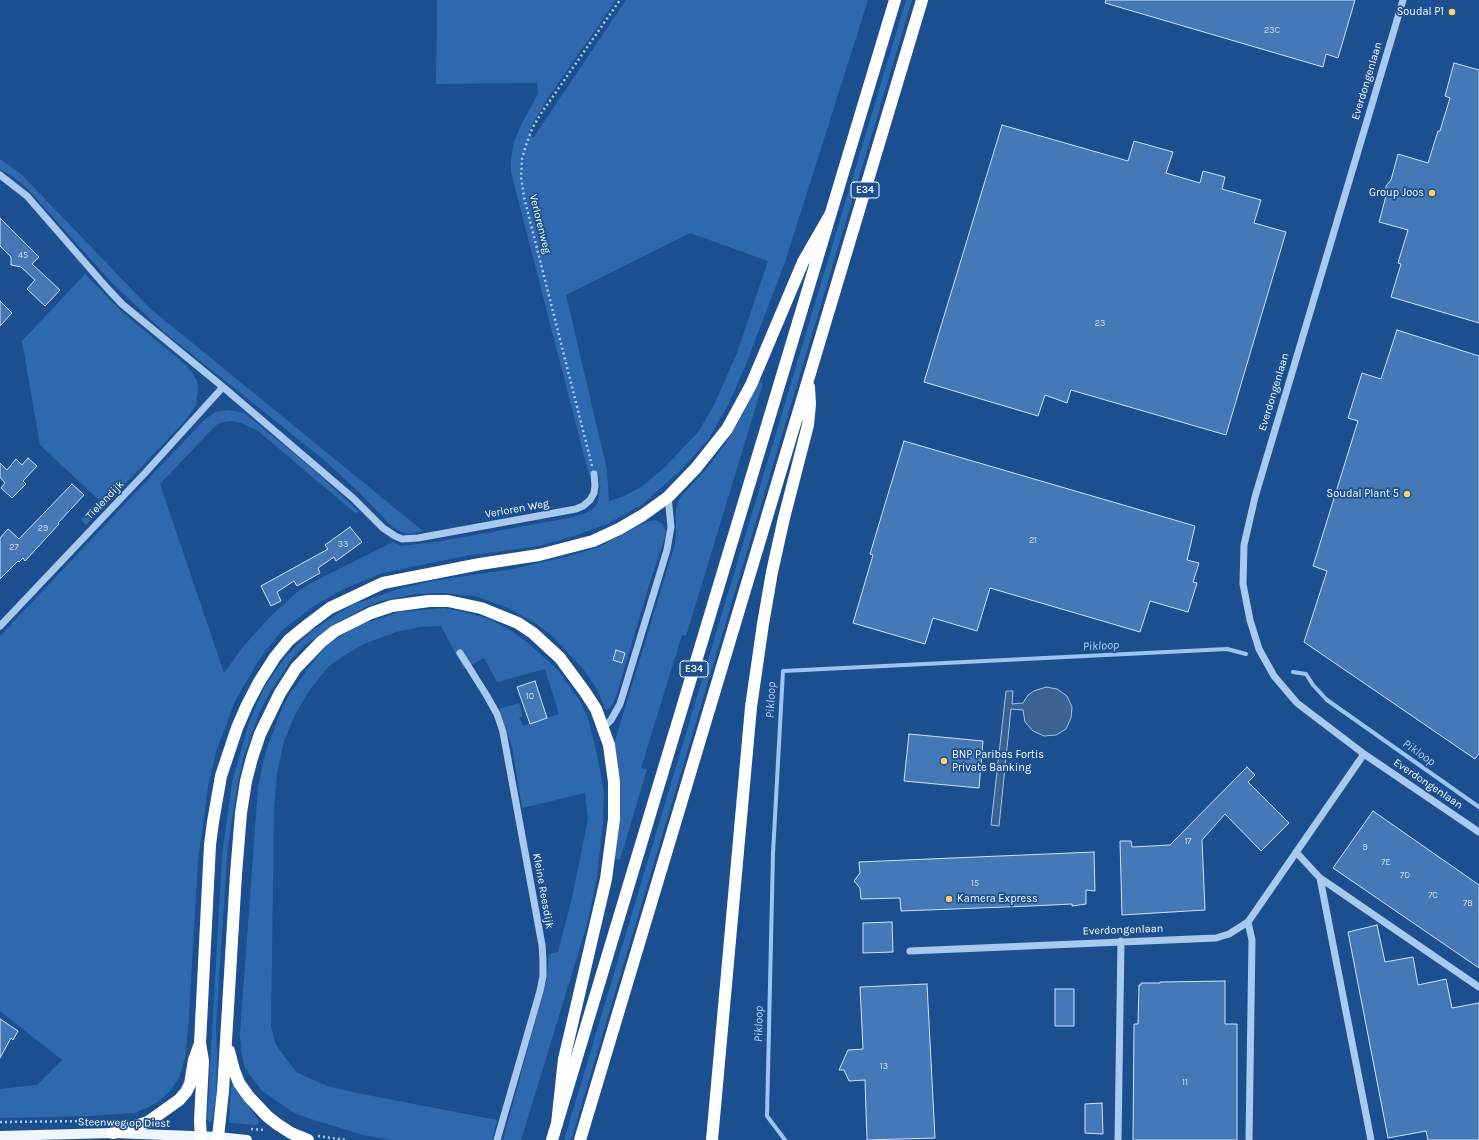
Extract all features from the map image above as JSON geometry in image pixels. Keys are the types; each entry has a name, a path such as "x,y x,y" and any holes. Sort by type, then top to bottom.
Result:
{"highway":[{"name":"E34","path":"552,1140 895,0"},
{"name":"E34","path":"580,1140 922,0"},
{"path":"200,1138 203,1061 200,1043 210,845 221,776 232,741 247,705 259,682 275,657 289,640 310,622 330,608 383,583 480,564 539,555 593,541 644,515 668,497 696,468 727,429 751,385 803,262 830,215"},
{"path":"714,1137 752,701 772,572 784,518 808,426 810,404 808,380"},
{"path":"217,1139 226,1039 236,874 242,813 250,766 260,734 280,693 296,668 321,642 335,631 355,620 392,606 435,601 464,604 481,608 518,623 533,633 560,658 585,692 596,709 609,745 614,782 614,819 606,879 564,1059 557,1124"},
{"path":"226,1039 234,1070 239,1082 249,1097 277,1124 291,1133 308,1140"},
{"path":"113,1133 148,1122 179,1100 186,1092 190,1084 193,1074 194,1060 200,1043"}],"main road":[{"name":"Steenweg op Diest","path":"0,1136 113,1133 247,1140"}],"street":[{"name":"Everdongenlaan","path":"1402,0 1255,497 1244,545 1243,584 1250,620 1259,649 1274,676 1297,704 1364,754 1479,832"},
{"path":"0,175 27,196 122,304 223,387"},
{"name":"Verloren Weg","path":"223,387 353,498 383,528 399,538 407,540 576,509 583,506 590,500 594,493 594,474"},
{"name":"Tielendijk","path":"0,626 145,473 223,387"},
{"path":"603,728 611,720 620,704 667,550 671,527 668,497"},
{"name":"Kleine Reesdijk","path":"460,653 487,696 503,732 544,961 540,991 498,1140"},
{"name":"Everdongenlaan","path":"910,951 1216,938 1229,934 1248,922 1364,754"},
{"path":"1296,852 1320,878 1479,987"},
{"path":"1320,878 1372,1140"},
{"path":"1248,922 1252,940 1249,1140"},
{"path":"1118,1140 1121,941"}],"path":[{"name":"Verlorenweg","path":"594,474 524,197 521,177 522,159 528,140 540,115 620,0"}],"shaded area":[{"path":"437,0 616,0 548,98 529,131 533,138 626,0 868,0 785,262 745,367 728,405 708,440 681,470 643,504 607,524 574,536 539,546 465,556 382,573 348,587 329,597 311,608 281,631 257,663 235,701 216,752 208,787 198,861 188,1031 185,1058 179,1078 169,1092 158,1102 134,1113 89,1116 0,1118 0,1089 37,1085 62,1060 0,1011 0,636 205,419 216,412 229,410 244,413 302,460 359,511 355,513 257,430 233,421 223,422 216,425 160,484 224,673 257,631 297,592 311,583 393,542 401,546 441,541 574,517 586,513 594,508 598,502 600,487 598,473 589,475 511,172 513,145 521,125 538,94 537,83 436,84","holes":["690,233 768,261 737,353 713,407 698,432 663,469 641,487 624,496 609,501 607,470 566,295"]},
{"path":"906,0 912,0 571,1140 564,1140"},
{"path":"0,159 21,174 152,310 423,531 406,534 392,527 360,493 324,460 163,331 112,283 27,188 0,169"},
{"path":"85,274 123,313 185,364 197,381 198,389 196,405 186,420 86,525 81,520 99,500 40,445 22,341"},
{"path":"758,382 763,383 686,636 682,635 641,768 647,769 620,860 615,858 614,744 675,544 676,510 678,503 680,498 708,467 726,443 743,414"},
{"path":"655,520 663,524 666,531 665,537 617,693 613,704 609,709 606,710 597,689 583,669 551,635 535,623 508,608 475,596 442,593 415,594 381,601 364,608 335,624 305,645 293,657 269,694 259,713 244,756 237,786 228,847 225,888 216,1026 216,1099 212,1120 211,1122 208,1122 222,857 232,782 249,722 264,688 286,656 310,632 352,605 398,589 432,581 513,569 565,557 599,547 646,522"},
{"path":"444,608 491,620 513,632 527,642 557,669 580,701 588,718 604,791 603,823 597,876 588,921 521,1140 503,1140 547,978 549,954 558,952 572,898 588,819 585,793 522,808 512,746 499,709 519,703 523,716 519,717 523,726 559,714 545,669 497,682 484,658 464,669 441,626 420,627 396,632 364,644 345,655 329,666 319,678 309,691 295,715 284,741 277,773 274,809 271,1027 276,1045 296,1072 327,1086 497,1120 492,1140 394,1140 366,1136 296,1114 262,1091 245,1068 241,1051 240,1034 258,787 265,754 281,711 289,695 310,666 327,645 342,635 357,626 399,612"},
{"path":"1046,687 1057,689 1067,696 1072,707 1071,718 1066,729 1056,735 1044,736 1033,731 1025,722 1023,710 1011,709 999,826 991,825 1006,691 1013,691 1012,704 1023,703 1028,695 1034,691"},
{"path":"233,1085 259,1121 258,1125 229,1123 231,1086"}],"building":[{"path":"1106,0 1355,0 1338,58 1326,54 1323,67 1105,3"},
{"name":"Group Joos","path":"1454,63 1479,70 1479,323 1391,297 1401,264 1398,263 1408,230 1379,222 1386,196 1386,186 1391,180 1398,154 1428,163 1450,98 1445,96"},
{"path":"1002,125 1128,161 1134,141 1173,152 1166,173 1200,183 1203,171 1225,177 1222,189 1261,200 1254,223 1286,232 1226,435 1071,390 1067,403 1045,395 1038,416 924,382"},
{"path":"0,218 39,257 32,264 60,290 45,306 27,289 35,280 21,267 11,265 11,257 0,246"},
{"path":"0,301 12,313 0,326"},
{"name":"Soudal Plant 5","path":"1397,330 1479,356 1479,754 1475,759 1304,642 1327,571 1313,566 1358,421 1348,418 1362,373 1381,379"},
{"path":"904,441 1195,526 1187,560 1199,563 1193,582 1197,583 1188,612 1150,601 1140,632 990,588 977,631 933,618 925,644 853,623 873,555 870,554"},
{"path":"28,458 37,466 23,481 26,484 12,498 1,488 5,483 0,477 0,463 7,470 16,459 22,465"},
{"path":"72,484 84,495 25,561 23,558 19,562 18,561 0,579 0,538 8,529 19,539"},
{"path":"350,527 362,542 336,561 334,557 318,568 320,573 297,586 294,581 277,592 281,601 271,606 261,586 328,549 325,545"},
{"path":"616,650 625,653 622,663 613,660"},
{"path":"535,681 547,718 530,724 517,687"},
{"name":"BNP Paribas Fortis Private Banking","path":"909,734 983,741 979,788 904,781"},
{"path":"1247,767 1255,775 1248,782 1289,823 1261,851 1225,814 1202,840 1205,910 1122,915 1120,841 1131,841 1132,847 1170,845"},
{"path":"1373,811 1479,885 1479,968 1333,868"},
{"path":"1094,852 1095,891 1086,890 1086,904 1072,906 1072,904 901,911 900,898 861,899 860,888 854,881 860,873 859,862"},
{"path":"892,922 893,952 863,953 863,923"},
{"path":"1377,925 1385,962 1413,957 1418,985 1446,979 1452,1008 1479,1003 1479,1140 1428,1140 1426,1131 1388,1138 1348,932"},
{"path":"1225,981 1225,1024 1237,1024 1237,1140 1133,1140 1134,1024 1138,1024 1139,985 1141,985 1141,983 1160,982"},
{"path":"927,984 935,1138 867,1140 865,1080 849,1081 844,1070 839,1070 848,1050 863,1049 860,987"},
{"path":"1055,989 1074,989 1074,1026 1055,1026"},
{"path":"0,1019 18,1031 13,1040 11,1038 0,1058"},
{"path":"1102,1103 1103,1134 1085,1133 1085,1104"}],"waterway":[{"name":"Pikloop","path":"785,1140 767,1116 773,853 783,671 1227,649 1246,654"},
{"name":"Pikloop","path":"1293,672 1306,674 1313,685 1327,700 1479,807"}],"place":[{"name":"Soudal P1","path":"1452,12"},
{"name":"Group Joos","path":"1432,193"},
{"name":"Soudal Plant 5","path":"1407,494"},
{"name":"BNP Paribas Fortis Private Banking","path":"944,761"},
{"name":"Kamera Express","path":"949,899"}]}
